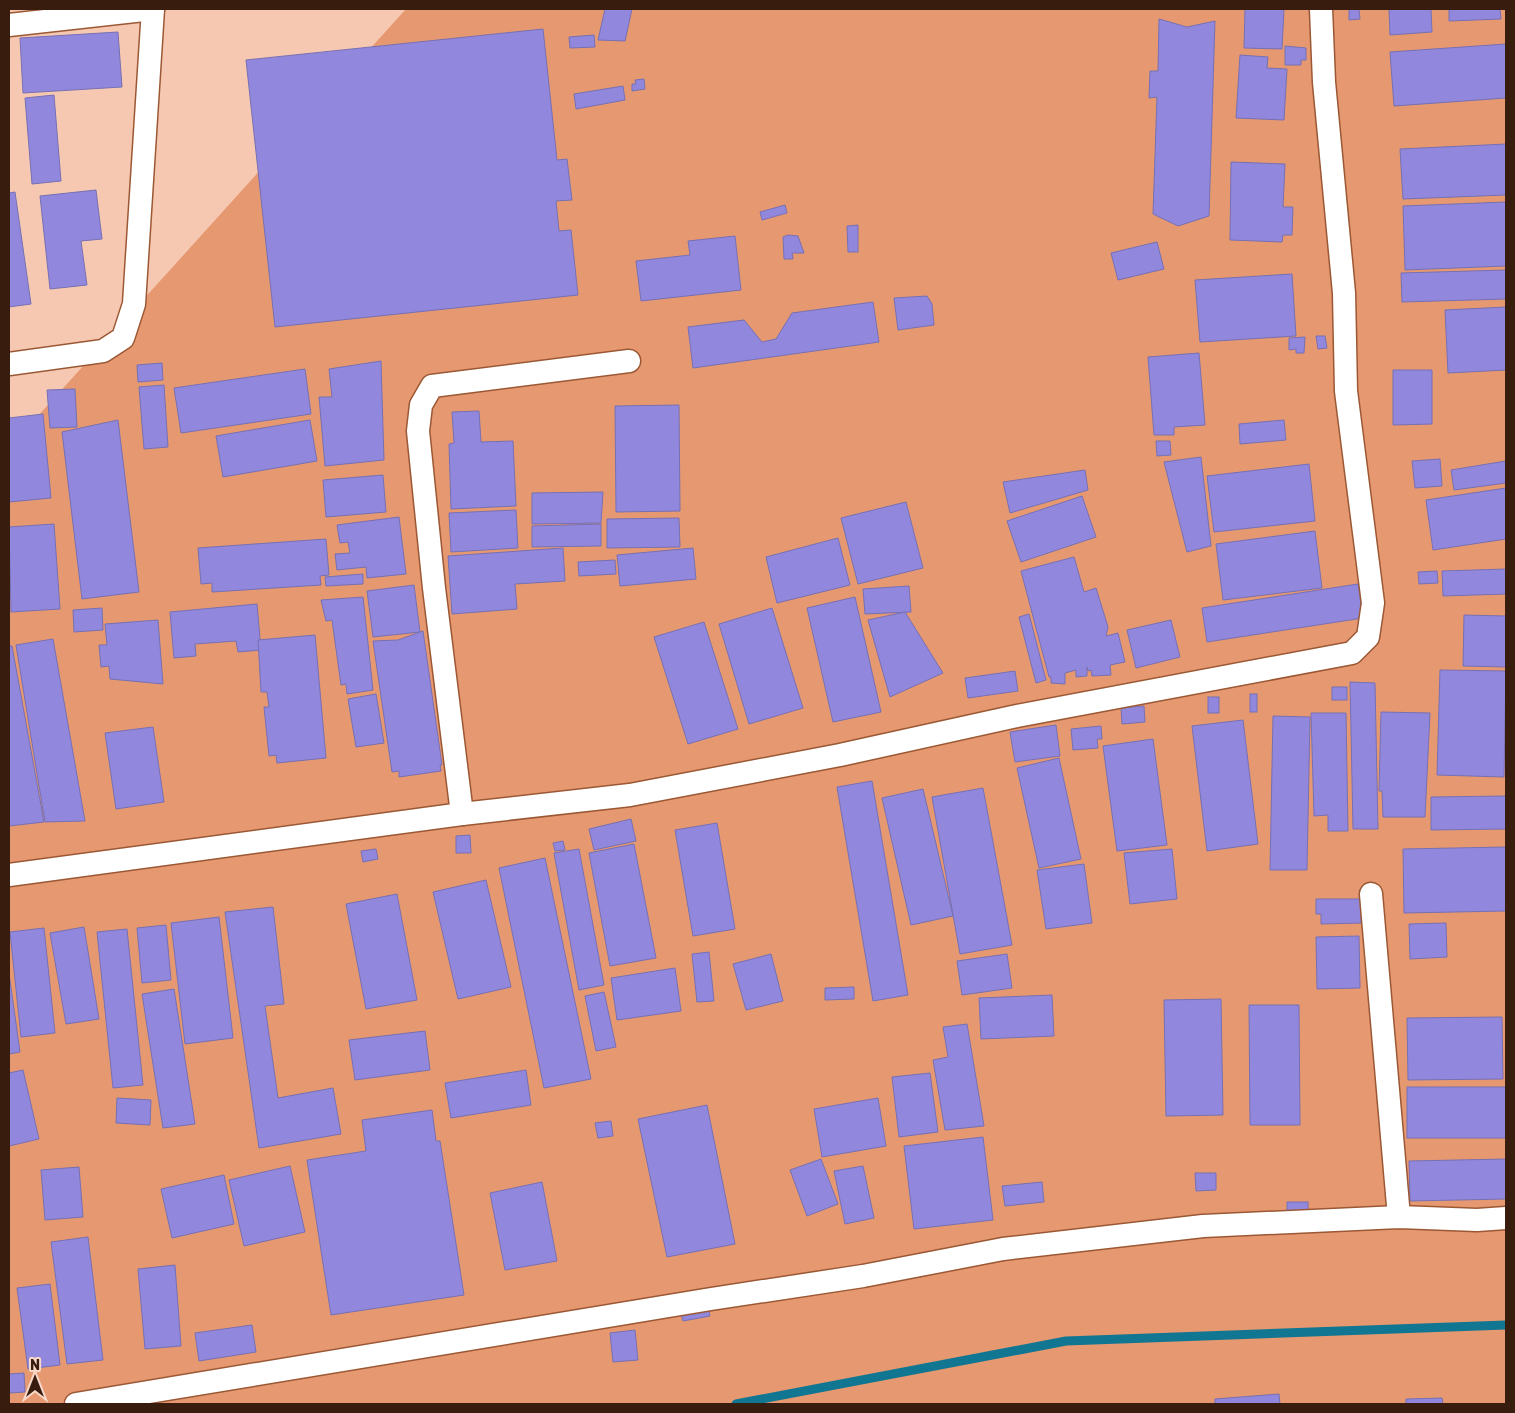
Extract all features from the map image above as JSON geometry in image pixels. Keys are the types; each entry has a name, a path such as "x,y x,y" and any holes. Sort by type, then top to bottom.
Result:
{"street":[{"path":"9,25 153,9 134,304 123,338 103,351 9,364"},
{"path":"9,875 462,814 630,795 840,755 1017,716 1352,653 1368,637 1373,603 1346,391 1344,293 1324,82 1321,9"},
{"path":"462,814 434,588 418,431 421,405 432,386 629,362"},
{"path":"1371,894 1399,1217"},
{"path":"76,1404 653,1308 863,1276 1003,1249 1203,1226 1399,1217 1476,1220 1506,1218"}],"shaded area":[{"path":"406,9 1506,9 1506,1404 9,1404 9,448"}],"building":[{"path":"605,9 632,9 625,41 598,40"},
{"path":"1245,9 1284,9 1282,49 1244,48"},
{"path":"1349,9 1359,9 1360,19 1349,20"},
{"path":"1389,9 1431,9 1432,32 1390,35"},
{"path":"1449,9 1500,9 1501,19 1449,21"},
{"path":"1159,19 1187,27 1215,21 1209,216 1178,226 1153,214 1157,97 1149,98 1150,71 1158,71"},
{"path":"543,29 557,160 567,159 572,200 556,201 559,231 571,230 578,295 275,327 246,60"},
{"path":"118,32 122,87 23,93 20,38"},
{"path":"594,35 595,47 570,48 569,37"},
{"path":"1506,44 1506,98 1394,106 1390,52"},
{"path":"1285,46 1306,48 1306,60 1301,60 1301,65 1285,65"},
{"path":"1240,55 1268,57 1267,68 1287,69 1284,120 1236,118"},
{"path":"644,79 645,89 632,91 632,84 636,84 635,80"},
{"path":"623,86 625,100 576,109 574,94"},
{"path":"54,95 61,181 32,184 25,98"},
{"path":"1506,144 1506,195 1403,199 1400,149"},
{"path":"1231,162 1285,164 1283,207 1293,207 1292,235 1283,235 1282,242 1230,240"},
{"path":"96,190 102,239 81,241 87,285 50,289 40,196"},
{"path":"15,192 31,304 9,307 9,193"},
{"path":"1506,202 1506,266 1405,270 1403,206"},
{"path":"785,205 787,213 762,220 760,212"},
{"path":"858,225 858,252 848,252 847,226"},
{"path":"788,235 798,236 804,253 792,253 793,259 784,259 783,237"},
{"path":"735,236 741,290 641,301 636,261 690,255 688,241"},
{"path":"1157,242 1164,269 1118,280 1111,253"},
{"path":"1506,270 1506,299 1402,302 1401,273"},
{"path":"1292,274 1296,336 1200,342 1195,280"},
{"path":"927,296 932,304 934,325 898,330 894,298"},
{"path":"873,302 879,342 693,368 688,327 744,320 762,342 776,339 792,313"},
{"path":"1506,307 1506,370 1448,373 1445,310"},
{"path":"1316,336 1325,336 1327,348 1318,349"},
{"path":"1305,337 1304,353 1296,353 1296,349 1289,350 1289,338"},
{"path":"1199,353 1205,425 1174,427 1174,435 1154,435 1148,357"},
{"path":"381,361 384,460 325,466 319,397 332,397 329,369"},
{"path":"162,363 163,380 138,382 137,365"},
{"path":"305,369 311,414 181,433 174,388"},
{"path":"1393,370 1432,370 1432,424 1393,425"},
{"path":"164,385 168,447 144,449 139,387"},
{"path":"75,389 77,427 50,428 47,390"},
{"path":"679,405 680,511 616,512 615,406"},
{"path":"479,411 481,442 513,441 516,506 451,509 449,444 454,443 452,412"},
{"path":"43,414 51,498 9,502 9,418"},
{"path":"118,420 139,592 82,599 62,432"},
{"path":"310,420 317,461 223,477 216,436"},
{"path":"1284,420 1286,440 1240,444 1239,424"},
{"path":"1156,441 1170,441 1171,455 1157,456"},
{"path":"1201,457 1211,546 1187,552 1164,462"},
{"path":"1440,459 1442,486 1415,488 1412,461"},
{"path":"1506,461 1506,483 1454,490 1451,470"},
{"path":"1309,464 1315,521 1214,532 1207,476"},
{"path":"1085,470 1088,490 1010,513 1003,482"},
{"path":"383,475 386,512 326,517 323,480"},
{"path":"1506,488 1506,539 1433,550 1426,500"},
{"path":"603,492 601,523 532,524 532,493"},
{"path":"1082,496 1096,537 1021,562 1007,521"},
{"path":"906,502 923,568 858,584 841,518"},
{"path":"516,510 518,548 451,552 449,513"},
{"path":"399,517 406,574 367,578 366,567 337,570 335,554 350,553 348,542 340,543 337,525"},
{"path":"679,518 680,547 607,548 607,519"},
{"path":"54,524 60,609 11,612 9,527"},
{"path":"601,524 601,546 532,547 532,526"},
{"path":"1315,531 1322,588 1223,600 1216,544"},
{"path":"838,538 850,585 777,603 766,557"},
{"path":"326,539 329,575 320,576 321,585 212,592 212,583 201,584 198,548"},
{"path":"563,548 565,581 515,584 517,609 452,614 448,556"},
{"path":"693,548 696,579 620,586 617,555"},
{"path":"1074,557 1084,592 1096,588 1108,627 1106,636 1118,633 1125,662 1110,665 1111,675 1092,676 1091,670 1088,671 1087,667 1087,676 1076,677 1076,670 1065,673 1065,684 1051,683 1051,677 1049,677 1021,571"},
{"path":"615,560 616,574 579,576 578,562"},
{"path":"1506,569 1506,594 1443,596 1442,571"},
{"path":"1437,571 1438,583 1419,584 1418,572"},
{"path":"363,574 363,584 326,586 325,577"},
{"path":"1358,584 1363,618 1207,642 1202,608"},
{"path":"414,585 420,632 373,637 367,591"},
{"path":"909,586 911,612 865,614 863,589"},
{"path":"363,597 373,690 347,694 346,684 341,685 332,620 326,621 321,600"},
{"path":"855,597 881,712 833,722 807,608"},
{"path":"257,604 261,650 238,652 236,641 195,644 196,656 174,658 170,612"},
{"path":"102,608 103,630 74,632 73,610"},
{"path":"772,608 803,708 749,724 719,624"},
{"path":"905,612 943,673 890,697 868,620"},
{"path":"1029,614 1046,680 1036,683 1019,617"},
{"path":"1464,615 1506,616 1506,667 1463,666"},
{"path":"158,620 163,684 110,679 109,666 101,667 99,645 107,645 105,624"},
{"path":"1171,620 1180,657 1136,668 1127,630"},
{"path":"704,622 738,729 688,744 654,637"},
{"path":"423,631 442,765 440,765 441,771 399,777 399,771 392,772 373,641 398,640"},
{"path":"315,635 326,758 277,763 276,755 269,756 264,707 269,707 267,692 261,692 258,640"},
{"path":"53,639 85,821 45,822 16,645"},
{"path":"9,646 12,646 44,822 9,826"},
{"path":"1440,670 1506,671 1504,777 1437,775"},
{"path":"1015,671 1018,691 968,698 965,678"},
{"path":"1350,682 1375,683 1378,829 1353,829"},
{"path":"1332,687 1347,687 1347,700 1332,700"},
{"path":"376,694 384,743 356,747 348,699"},
{"path":"1250,694 1257,694 1257,712 1250,712"},
{"path":"1208,697 1219,697 1219,713 1208,713"},
{"path":"1144,706 1145,722 1122,724 1121,708"},
{"path":"1381,712 1430,713 1425,817 1383,817 1382,791 1379,791"},
{"path":"1311,713 1346,713 1348,831 1328,831 1328,815 1314,816"},
{"path":"1273,716 1310,717 1307,870 1270,870"},
{"path":"1243,720 1258,844 1207,851 1192,726"},
{"path":"1056,725 1060,756 1015,762 1010,732"},
{"path":"1101,726 1102,739 1097,739 1098,748 1073,750 1071,729"},
{"path":"153,727 164,802 116,809 105,733"},
{"path":"1153,739 1167,845 1117,851 1103,746"},
{"path":"1059,758 1081,859 1039,868 1017,768"},
{"path":"872,781 908,995 873,1001 837,787"},
{"path":"983,788 1012,945 960,954 932,797"},
{"path":"923,789 953,916 911,925 882,798"},
{"path":"1506,796 1506,829 1431,830 1431,797"},
{"path":"631,819 636,841 594,850 589,829"},
{"path":"717,823 735,929 693,936 675,830"},
{"path":"470,835 471,853 456,853 456,836"},
{"path":"563,841 565,850 555,851 553,843"},
{"path":"634,844 656,958 610,966 589,853"},
{"path":"1506,847 1506,911 1404,913 1403,849"},
{"path":"376,849 378,859 363,862 361,851"},
{"path":"579,849 604,985 579,990 554,853"},
{"path":"1172,849 1177,899 1130,904 1124,853"},
{"path":"545,858 591,1079 544,1088 499,868"},
{"path":"1084,864 1092,923 1046,929 1037,870"},
{"path":"486,880 511,987 458,999 433,892"},
{"path":"397,894 417,1000 366,1009 346,904"},
{"path":"1316,899 1362,899 1361,923 1321,924 1321,914 1316,914"},
{"path":"273,907 284,1004 265,1006 278,1098 333,1088 341,1134 259,1148 225,912"},
{"path":"219,917 233,1038 185,1044 171,923"},
{"path":"1446,923 1447,957 1410,959 1409,924"},
{"path":"166,925 171,980 142,983 137,928"},
{"path":"84,927 99,1019 66,1024 50,933"},
{"path":"44,928 55,1033 21,1037 10,932"},
{"path":"127,929 143,1085 113,1088 97,932"},
{"path":"1359,936 1360,988 1317,989 1316,937"},
{"path":"709,952 714,1001 697,1002 692,954"},
{"path":"771,954 783,1001 746,1010 733,964"},
{"path":"1007,954 1012,988 962,995 957,961"},
{"path":"675,968 681,1011 617,1020 611,978"},
{"path":"9,973 20,1052 9,1054"},
{"path":"854,987 854,999 825,1000 825,988"},
{"path":"174,989 195,1124 163,1128 142,994"},
{"path":"604,992 616,1047 596,1051 585,996"},
{"path":"1052,995 1054,1036 981,1039 979,998"},
{"path":"1221,999 1223,1115 1166,1116 1164,1000"},
{"path":"1249,1005 1299,1005 1300,1125 1250,1125"},
{"path":"1502,1017 1503,1079 1408,1080 1407,1018"},
{"path":"967,1024 984,1126 945,1130 933,1060 948,1057 943,1027"},
{"path":"425,1031 430,1070 355,1080 349,1040"},
{"path":"23,1070 39,1139 9,1146 9,1073"},
{"path":"526,1070 531,1105 451,1118 445,1083"},
{"path":"930,1073 938,1132 899,1137 892,1077"},
{"path":"1407,1087 1506,1087 1506,1138 1407,1138"},
{"path":"117,1098 151,1100 150,1125 116,1123"},
{"path":"878,1098 886,1146 822,1157 814,1109"},
{"path":"707,1105 735,1244 667,1257 638,1119"},
{"path":"432,1110 436,1141 440,1141 464,1295 331,1315 307,1160 366,1151 362,1120"},
{"path":"611,1121 613,1136 598,1138 595,1123"},
{"path":"983,1137 993,1220 914,1229 904,1146"},
{"path":"821,1159 838,1204 807,1216 790,1170"},
{"path":"1506,1159 1506,1199 1410,1201 1409,1161"},
{"path":"290,1166 305,1232 244,1246 229,1180"},
{"path":"863,1166 874,1218 845,1224 834,1171"},
{"path":"79,1167 83,1217 45,1220 41,1170"},
{"path":"1195,1173 1216,1173 1216,1190 1196,1191"},
{"path":"224,1175 234,1224 172,1238 161,1189"},
{"path":"542,1182 557,1261 505,1270 490,1193"},
{"path":"1042,1182 1044,1202 1005,1206 1002,1186"},
{"path":"1287,1202 1308,1202 1308,1215 1287,1215"},
{"path":"88,1237 103,1360 67,1364 51,1242"},
{"path":"175,1265 181,1346 145,1349 138,1269"},
{"path":"50,1284 60,1365 28,1369 17,1288"},
{"path":"708,1307 710,1316 683,1321 681,1313"},
{"path":"252,1325 256,1352 199,1361 195,1333"},
{"path":"635,1330 638,1360 613,1362 610,1333"},
{"path":"24,1373 25,1392 9,1393 9,1374"},
{"path":"1279,1394 1280,1404 1215,1404 1215,1399"},
{"path":"1442,1398 1443,1404 1406,1404 1406,1399"}],"waterway":[{"path":"736,1404 1066,1341 1506,1325"}]}
